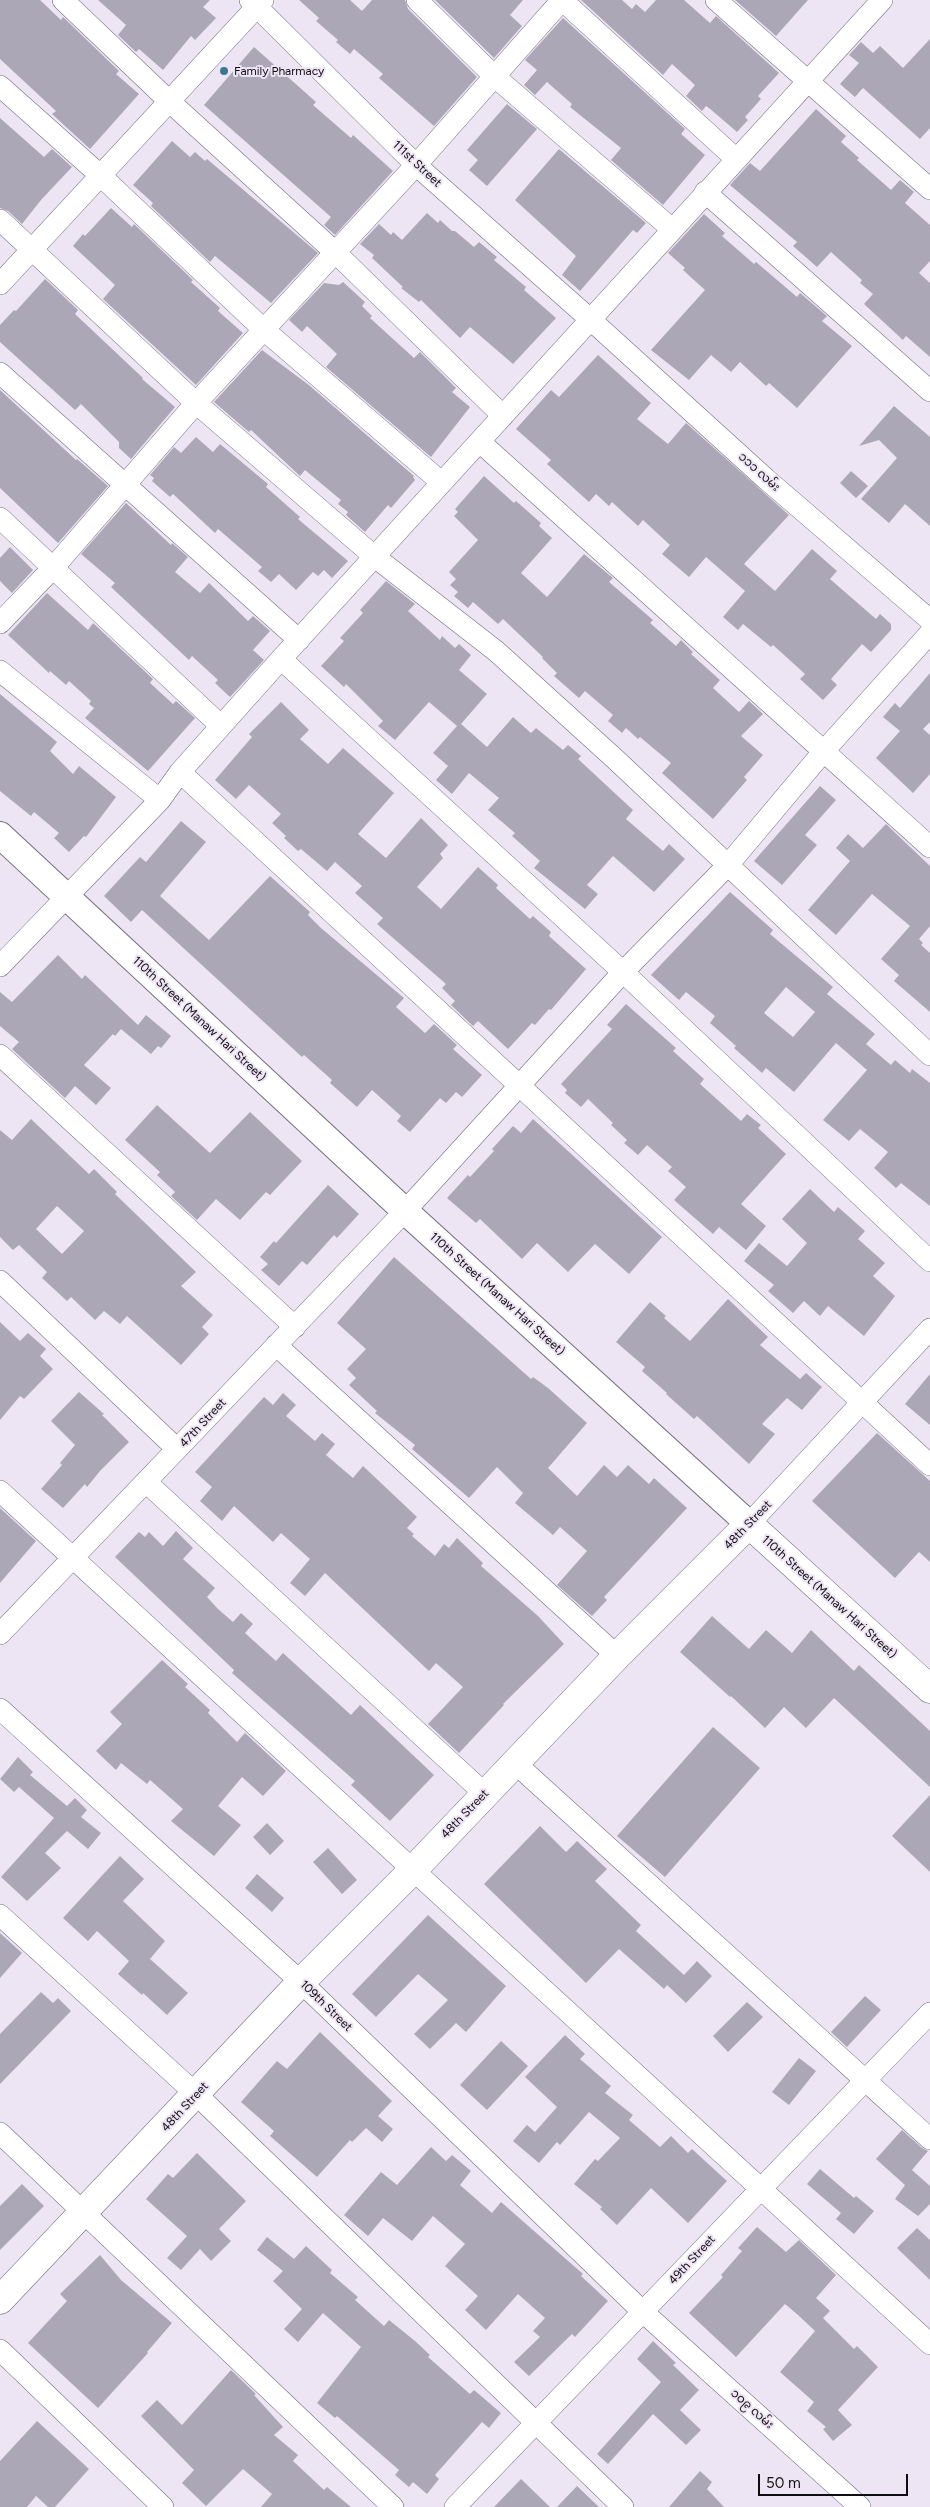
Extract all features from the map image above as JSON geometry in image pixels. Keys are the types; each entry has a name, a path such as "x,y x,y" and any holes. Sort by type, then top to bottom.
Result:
{"main road":[{"name":"48th Street","path":"0,2300 84,2214 301,1982 412,1871 617,1656 749,1524"},
{"name":"110th Street (Manaw Hari Street)","path":"749,1524 930,1689"}],"street":[{"path":"62,0 169,101 336,253 503,416"},
{"path":"417,0 494,76 672,229"},
{"path":"0,623 53,568 196,403 416,165 562,0 736,159"},
{"path":"716,0 806,82 930,189"},
{"path":"0,284 169,101 257,2"},
{"name":"111st Street","path":"257,2 416,165 591,320"},
{"path":"0,966 160,800 180,772 281,659 591,320 876,2"},
{"path":"0,86 100,175 263,329 441,482"},
{"path":"705,192 930,391"},
{"path":"0,220 196,403 374,557 496,651 728,864 930,1055"},
{"name":"၁၁၁ လမ်း","path":"591,320 766,479 930,620"},
{"path":"0,373 299,640"},
{"path":"480,442 930,846"},
{"path":"0,518 221,726"},
{"name":"47th Street","path":"0,1634 406,1211 519,1084 623,972 728,864 930,633"},
{"path":"281,659 623,972 930,1261"},
{"path":"0,671 160,800"},
{"path":"180,772 863,1401 930,1465"},
{"name":"110th Street (Manaw Hari Street)","path":"0,835 406,1211 749,1524"},
{"path":"0,1055 295,1327"},
{"path":"0,1281 178,1449"},
{"name":"48th Street","path":"749,1524 930,1329"},
{"path":"276,1345 617,1656"},
{"path":"146,1482 485,1794"},
{"path":"0,1491 412,1871 930,2344"},
{"name":"109th Street","path":"0,1709 301,1982 643,2312"},
{"path":"514,1763 930,2139"},
{"path":"0,1915 197,2094 623,2507"},
{"name":"49th Street","path":"455,2507 930,2013"},
{"path":"0,2133 393,2507"},
{"name":"၁၀၉ လမ်း","path":"643,2312 860,2507"},
{"path":"0,2350 164,2507"}],"building":[{"path":"0,0 40,0 61,20 63,17 119,71 116,74 139,94 90,149 52,114 56,111 0,59"},
{"path":"98,0 210,0 203,7 216,18 195,40 191,36 163,70 139,49 136,52 118,35 126,25"},
{"path":"299,0 350,0 362,11 372,0 405,0 408,9 477,77 434,126 379,78 383,74 354,49 350,54 336,42 338,40 316,21 319,18"},
{"path":"435,0 523,0 510,15 522,26 494,58"},
{"path":"581,0 622,0 632,9 636,4 645,12 656,0 684,0 710,23 716,16 779,73 758,96 761,99 745,117 748,120 737,132 709,108 706,106 702,111 686,96 695,85 672,64 663,75"},
{"path":"735,0 808,0 776,36"},
{"path":"563,18 685,129 681,134 705,155 663,205 611,160 621,148 570,107 572,104 547,82 535,95 524,85 537,70 525,60"},
{"path":"930,39 930,128 920,139 863,88 855,97 840,84 859,63 849,55 861,42 873,53 880,46 903,68"},
{"path":"254,47 316,102 313,105 351,138 353,135 393,171 335,235 324,225 331,217 204,105"},
{"path":"507,104 537,129 487,186 469,170 478,160 467,150"},
{"path":"816,109 846,136 841,142 859,158 857,160 891,190 900,180 914,192 905,203 930,225 930,261 919,273 930,283 930,357 906,336 903,340 864,304 873,294 860,283 862,280 831,252 817,267 793,246 797,242 730,185 750,163 760,171"},
{"path":"0,118 44,157 52,149 72,167 41,200 22,224 8,211 0,208"},
{"path":"172,141 190,157 195,152 205,161 207,159 318,253 271,303 215,256 210,262 151,206 153,203 133,185"},
{"path":"559,149 646,223 637,233 633,230 580,291 562,275 576,256 515,200"},
{"path":"111,208 132,227 134,224 193,280 191,282 220,308 218,311 243,333 196,385 103,299 115,285 73,246"},
{"path":"427,213 438,223 440,220 474,247 479,242 497,257 494,260 526,287 524,290 556,318 513,364 470,327 460,338 421,300 419,302 401,288 403,287 372,258 374,255 360,244 379,224 391,235 393,232 402,240"},
{"path":"704,214 725,233 722,236 754,264 756,262 797,297 800,293 827,316 822,321 852,346 797,408 769,383 766,386 740,362 731,372 711,355 689,380 651,350 705,290 668,253"},
{"path":"45,279 78,310 75,314 142,379 175,407 131,459 119,448 119,442 81,404 75,410 0,342 0,325 14,310 16,311"},
{"path":"343,282 365,302 362,306 372,316 370,318 414,358 420,352 456,388 452,392 470,407 431,457 326,367 337,354 307,326 302,332 289,320 324,283 339,285"},
{"path":"262,350 310,386 414,476 415,480 391,508 388,505 365,532 346,515 348,512 338,504 341,500 305,470 300,476 251,430 249,432 214,402"},
{"path":"598,355 651,403 637,419 668,444 686,423 789,515 744,564 775,591 812,549 837,571 830,579 876,619 880,614 891,624 891,630 871,652 862,644 831,679 837,685 823,700 800,679 805,674 773,645 771,647 743,624 738,630 723,617 745,591 706,557 689,577 662,554 670,545 643,520 638,526 612,502 609,506 596,494 589,502 547,464 551,460 516,429 551,390 559,397"},
{"path":"0,390 76,460 108,486 58,543 0,488"},
{"path":"894,406 930,437 930,526 905,504 889,523 861,499 897,458 879,440 859,446"},
{"path":"196,437 213,452 220,444 268,484 266,487 300,517 298,519 348,561 332,578 324,570 318,576 313,572 296,590 279,574 271,582 258,571 262,567 218,529 215,533 173,494 170,497 152,481 154,478 150,475 174,447 181,453"},
{"path":"851,471 868,486 856,498 840,483"},
{"path":"484,476 514,503 516,501 541,523 539,526 552,538 521,573 547,597 584,554 613,578 609,582 653,620 650,623 676,646 681,640 693,652 691,654 720,680 713,688 739,712 749,701 763,714 741,736 763,755 744,777 747,780 713,819 662,773 671,763 626,728 622,733 608,721 613,715 585,691 579,698 554,676 557,673 543,657 503,619 498,624 473,602 468,608 454,596 458,592 450,585 456,579 449,572 478,540 454,516 458,512 455,509"},
{"path":"126,503 171,545 172,543 188,557 175,572 200,593 209,583 248,621 253,616 270,631 253,650 264,660 230,697 215,683 218,680 192,656 189,660 111,587 115,583 81,554"},
{"path":"10,547 33,570 12,593 0,581 0,558"},
{"path":"386,581 415,604 408,611 440,640 442,636 455,648 459,644 471,655 459,670 487,694 461,724 487,747 513,717 531,733 536,728 563,750 568,745 581,756 578,759 633,810 626,819 663,851 669,844 685,859 654,892 613,856 587,885 598,894 585,909 534,868 540,861 512,836 515,833 488,810 499,798 469,773 452,794 436,780 448,766 433,753 457,726 429,702 395,740 378,726 383,721 346,684 344,687 321,666 344,641 340,638 363,613 360,610"},
{"path":"47,593 88,630 93,623 153,679 150,683 173,704 176,701 195,718 148,771 85,718 94,708 89,704 91,701 69,681 66,685 50,671 49,673 8,635"},
{"path":"930,673 930,722 923,729 930,735 930,774 913,793 876,758 900,731 883,717 895,703 900,708"},
{"path":"0,694 57,742 50,751 73,774 79,766 116,797 86,837 84,836 69,852 54,838 59,833 34,812 31,816 0,791"},
{"path":"281,702 309,730 300,739 328,764 343,748 394,793 358,834 386,858 421,818 448,845 440,854 443,858 417,887 441,909 478,867 498,885 496,888 530,919 533,916 551,932 549,936 586,969 551,1010 549,1009 535,1025 532,1023 508,1049 478,1021 473,1026 451,1005 455,1001 442,988 446,984 377,924 383,918 355,893 362,886 335,862 327,871 301,849 298,851 272,823 281,814 249,785 236,799 215,780 252,737 249,734"},
{"path":"820,786 836,800 805,835 817,845 782,885 754,861"},
{"path":"181,821 206,842 160,896 209,940 270,876 310,912 308,915 321,928 404,998 396,1007 425,1033 434,1024 457,1045 453,1049 482,1075 462,1097 456,1092 446,1103 440,1098 410,1132 397,1121 401,1116 372,1090 357,1107 330,1083 332,1080 304,1055 302,1057 142,910 131,922 104,896 140,857 146,862"},
{"path":"886,824 930,866 930,926 919,939 923,943 921,945 930,953 930,1012 894,981 899,975 881,959 910,926 872,894 836,935 808,910 850,861 836,848 848,834 863,848"},
{"path":"730,892 773,930 770,934 833,987 827,994 875,1034 866,1044 891,1065 895,1060 910,1073 912,1069 930,1083 930,1206 901,1183 896,1188 874,1168 888,1152 860,1129 849,1141 823,1120 867,1070 836,1043 794,1092 766,1068 762,1073 734,1048 736,1046 710,1023 715,1016 686,992 679,1000 651,975","holes":["786,987 815,1012 793,1037 764,1013"]},
{"path":"58,955 82,979 85,975 138,1025 146,1015 171,1036 161,1048 158,1046 151,1054 121,1029 115,1036 113,1034 84,1065 111,1088 96,1105 75,1086 65,1098 12,1049 19,1042 0,1026 0,992 12,1002"},
{"path":"626,1004 676,1048 673,1051 704,1079 700,1084 741,1121 747,1114 761,1125 758,1128 786,1154 741,1204 766,1226 746,1250 719,1227 713,1234 674,1200 686,1187 668,1171 672,1167 647,1145 638,1155 624,1143 627,1140 611,1125 613,1123 588,1099 581,1107 565,1093 567,1090 561,1084 612,1029 607,1025"},
{"path":"157,1105 210,1153 250,1112 302,1161 270,1195 266,1192 240,1220 216,1199 197,1220 171,1196 175,1192 157,1175 160,1172 125,1140"},
{"path":"31,1119 89,1174 94,1169 117,1192 115,1194 196,1272 181,1286 213,1315 202,1327 209,1334 181,1365 127,1316 120,1324 104,1311 95,1320 71,1297 67,1301 42,1278 47,1272 19,1245 13,1250 0,1237 0,1130 12,1140","holes":["57,1206 84,1231 62,1254 36,1229"]},
{"path":"533,1119 662,1237 629,1274 595,1244 568,1272 537,1243 522,1259 480,1219 476,1223 447,1198 494,1151 492,1149 513,1126 521,1133"},
{"path":"328,1185 359,1214 337,1238 334,1235 307,1265 302,1261 279,1286 261,1270 268,1264 260,1257 274,1241 276,1243"},
{"path":"810,1189 834,1212 838,1207 865,1231 858,1239 885,1263 873,1276 895,1296 864,1336 828,1306 820,1316 804,1301 793,1313 768,1291 774,1285 744,1261 759,1243 787,1266 807,1243 782,1219"},
{"path":"394,1257 531,1379 533,1377 548,1388 587,1423 548,1468 577,1496 604,1465 617,1477 628,1465 649,1484 654,1478 687,1508 604,1597 607,1600 592,1616 557,1585 587,1551 560,1527 553,1535 515,1503 523,1493 497,1467 469,1498 412,1449 415,1445 375,1413 377,1411 349,1385 356,1378 347,1369 366,1349 337,1323"},
{"path":"728,1299 768,1337 760,1345 800,1379 806,1373 822,1387 802,1410 787,1398 762,1424 775,1434 749,1464 697,1416 694,1419 666,1394 642,1371 645,1367 616,1342 650,1302 666,1316 664,1318 690,1341"},
{"path":"0,1322 20,1341 28,1333 46,1349 40,1356 53,1369 24,1399 20,1396 0,1420"},
{"path":"930,1374 930,1425 905,1404"},
{"path":"79,1392 104,1414 102,1415 129,1442 87,1487 85,1484 63,1508 41,1489 62,1465 60,1463 75,1445 51,1421"},
{"path":"283,1393 296,1405 286,1416 315,1441 322,1433 335,1444 326,1455 353,1478 363,1466 417,1517 407,1528 414,1534 412,1536 435,1556 444,1544 449,1548 457,1538 483,1563 481,1566 538,1616 564,1644 503,1704 459,1753 428,1724 463,1687 436,1663 429,1671 325,1573 305,1596 290,1583 310,1559 281,1533 273,1542 234,1506 222,1521 200,1501 212,1487 195,1472 264,1397 273,1405"},
{"path":"877,1433 930,1481 930,1562 919,1552 895,1578 812,1501"},
{"path":"0,1508 36,1541 0,1583"},
{"path":"176,1531 193,1548 183,1559 215,1588 207,1597 218,1609 233,1622 241,1613 253,1624 245,1633 276,1661 283,1653 351,1715 360,1705 434,1775 390,1821 351,1785 355,1781 232,1673 234,1670 115,1557 139,1532 145,1537 149,1532 163,1546"},
{"path":"712,1616 749,1649 766,1630 792,1653 811,1630 854,1671 859,1665 930,1731 930,1787 834,1698 806,1728 784,1707 765,1728 680,1652"},
{"path":"162,1660 188,1684 185,1687 210,1710 208,1713 237,1742 245,1733 286,1771 263,1796 242,1777 218,1806 241,1825 214,1856 171,1821 183,1809 150,1780 147,1784 121,1763 116,1770 96,1751 122,1724 110,1712"},
{"path":"713,1727 760,1768 665,1877 617,1836"},
{"path":"18,1757 33,1772 30,1775 67,1806 75,1798 87,1810 81,1817 101,1833 88,1849 67,1831 45,1853 61,1868 27,1901 1,1877 54,1818 19,1787 14,1792 0,1779"},
{"path":"930,1795 930,1872 892,1836"},
{"path":"267,1823 284,1841 270,1855 253,1837"},
{"path":"540,1826 566,1852 577,1841 607,1869 595,1881 641,1925 636,1931 684,1975 697,1961 712,1976 686,2003 667,1985 664,1989 619,1949 586,1983 484,1884"},
{"path":"328,1848 357,1880 342,1894 313,1862"},
{"path":"120,1856 144,1879 123,1901 165,1941 150,1959 188,1993 167,2015 118,1974 129,1961 97,1931 88,1941 63,1918"},
{"path":"257,1874 284,1898 272,1912 245,1888"},
{"path":"428,1915 506,1986 466,2032 456,2023 430,2049 414,2034 448,2000 418,1974 376,2017 352,1994"},
{"path":"0,1933 22,1953 0,1978"},
{"path":"41,1992 53,2003 58,1998 71,2011 0,2084 0,2034"},
{"path":"865,1996 881,2010 847,2047 831,2032"},
{"path":"747,2002 763,2017 728,2052 713,2036"},
{"path":"320,2032 392,2101 378,2116 393,2129 382,2142 366,2128 352,2142 350,2140 317,2177 270,2136 274,2131 241,2102 277,2061 287,2069"},
{"path":"565,2035 585,2054 580,2059 611,2086 605,2093 633,2115 629,2120 660,2147 671,2136 688,2153 692,2149 727,2181 688,2223 651,2188 617,2225 600,2209 602,2207 574,2184 595,2159 598,2161 620,2138 589,2112 560,2145 557,2142 539,2163 513,2141 527,2125 535,2132 557,2107 525,2077"},
{"path":"501,2041 528,2066 487,2110 460,2085"},
{"path":"799,2058 816,2071 789,2105 772,2092"},
{"path":"902,2130 928,2151 912,2170 930,2186 930,2204 918,2216 895,2199 905,2185 876,2159"},
{"path":"431,2147 446,2161 452,2155 471,2171 460,2185 492,2213 501,2202 583,2274 581,2276 608,2301 575,2337 572,2334 529,2376 514,2362 540,2337 533,2331 545,2318 518,2294 486,2330 465,2310 478,2296 445,2266 465,2244 433,2216 412,2241 383,2218 368,2236 344,2215 381,2172 397,2185"},
{"path":"197,2153 246,2201 219,2229 231,2241 211,2261 200,2249 181,2270 167,2258 187,2236 146,2199 168,2174 173,2178"},
{"path":"820,2169 854,2198 856,2196 874,2211 854,2234 836,2219 841,2213 807,2184"},
{"path":"22,2184 44,2206 0,2250 0,2206"},
{"path":"757,2227 786,2252 799,2240 836,2275 816,2298 830,2311 823,2318 854,2349 857,2346 878,2367 838,2410 852,2425 833,2441 823,2429 826,2427 807,2411 814,2402 780,2372 815,2331 798,2315 785,2304 736,2357 689,2313 723,2277 721,2275 742,2251 738,2248"},
{"path":"917,2228 930,2240 930,2280 897,2248"},
{"path":"267,2237 294,2259 306,2246 332,2270 330,2273 358,2297 355,2300 384,2326 389,2320 415,2341 430,2355 428,2357 470,2394 474,2390 501,2413 489,2428 482,2422 435,2475 439,2479 427,2494 413,2482 409,2487 395,2475 399,2470 337,2416 335,2418 317,2403 361,2347 323,2313 298,2342 284,2329 302,2309 273,2281 283,2271 257,2250"},
{"path":"100,2255 121,2280 172,2323 148,2353 98,2408 28,2343 67,2301 60,2294"},
{"path":"653,2341 676,2363 673,2365 699,2390 680,2410 701,2430 686,2445 653,2414 608,2464 597,2454 661,2382 637,2359"},
{"path":"231,2370 256,2394 254,2395 283,2427 274,2435 298,2455 293,2461 324,2490 327,2487 351,2507 261,2507 272,2494 243,2469 206,2506 182,2483 194,2470 141,2416 157,2400 182,2425"},
{"path":"37,2421 89,2469 55,2507 48,2507 36,2496 27,2507 0,2507 0,2461"},
{"path":"700,2471 712,2482 707,2489 724,2507 669,2507"},
{"path":"521,2479 550,2507 494,2507"},
{"path":"577,2486 599,2507 557,2507"}],"place":[{"name":"Family Pharmacy","path":"224,71"}]}
